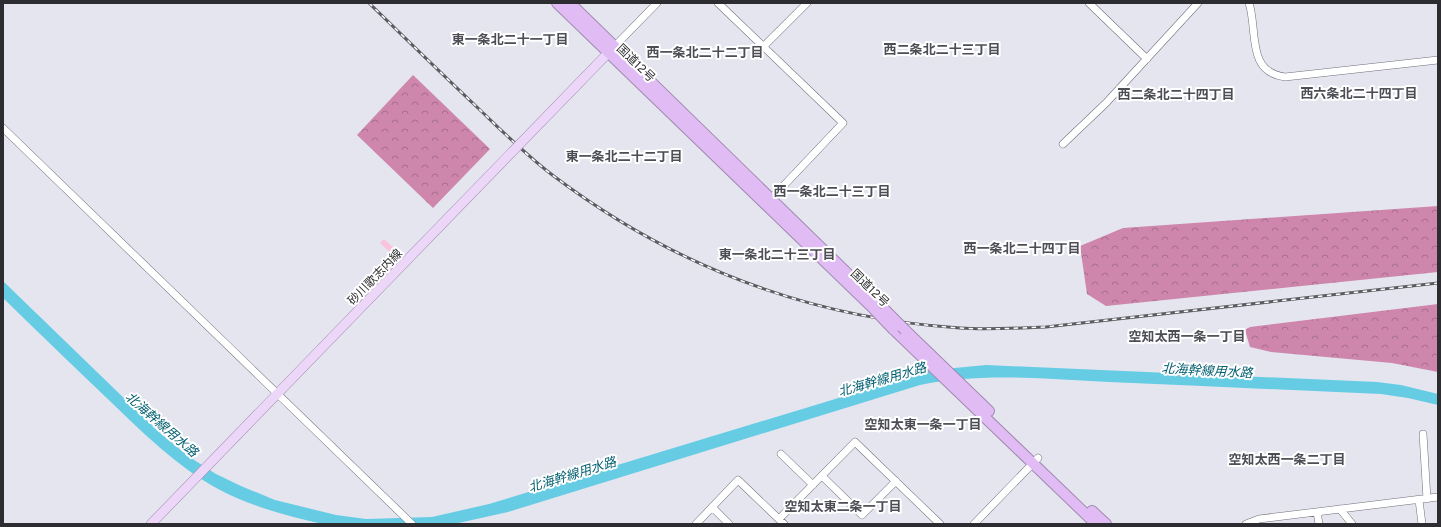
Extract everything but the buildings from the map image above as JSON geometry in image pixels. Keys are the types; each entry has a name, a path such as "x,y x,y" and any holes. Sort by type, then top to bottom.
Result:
{"highway":[{"name":"国道12号","path":"557,3 611,50 771,199 886,311 934,362 1035,461 1096,524"},
{"name":"国道12号","path":"570,3 611,50 893,329 934,362"},
{"name":"国道12号","path":"1035,461 1106,524"}],"main road":[{"name":"砂川歌志内線","path":"151,524 611,50"}],"street":[{"path":"611,50 657,3"},
{"path":"718,3 843,123 771,199"},
{"path":"763,47 807,3"},
{"path":"1089,3 1148,58"},
{"path":"1063,144 1106,103 1198,3"},
{"path":"1249,3 1252,13 1256,54 1263,68 1276,76 1285,77 1438,60"},
{"path":"3,128 412,524"},
{"path":"1422,434 1427,499"},
{"path":"696,524 738,480 782,522 813,485 855,442 940,524"},
{"path":"781,454 813,485"},
{"path":"974,524 1035,461"},
{"path":"822,476 862,515 896,481"},
{"path":"1246,524 1259,519 1438,498"},
{"path":"1419,500 1422,524"},
{"path":"712,507 729,524"},
{"path":"1340,509 1352,524"},
{"path":"1317,512 1319,524"}],"shaded area":[{"path":"384,239 397,251 393,255 380,243"}],"green space":[{"path":"413,75 490,149 433,208 357,135"},
{"path":"1438,206 1438,272 1106,306 1087,294 1080,246 1123,228"},
{"path":"1438,304 1438,372 1392,363 1271,352 1250,347 1245,330 1250,327"}],"water":[{"path":"3,281 160,433 188,456 216,474 275,500 336,515 366,519 432,517 489,504 923,371 986,365 1377,382 1401,385 1438,394 1438,405 1381,394 1038,378 990,378 943,381 920,385 508,512 454,524 323,524 297,518 244,501 220,490 190,472 137,427 3,298"}],"railway":[{"path":"369,3 525,153 555,177 601,209 648,237 696,262 797,300 850,313 904,322 960,328 1003,329 1046,327 1438,283"}],"district":[{"name":"東一条北二十一丁目","path":"510,39"},
{"name":"西二条北二十三丁目","path":"942,49"},
{"name":"西一条北二十二丁目","path":"705,52"},
{"name":"西六条北二十四丁目","path":"1359,93"},
{"name":"西二条北二十四丁目","path":"1176,94"},
{"name":"東一条北二十二丁目","path":"624,156"},
{"name":"西一条北二十三丁目","path":"832,191"},
{"name":"西一条北二十四丁目","path":"1022,248"},
{"name":"東一条北二十三丁目","path":"777,254"},
{"name":"空知太西一条一丁目","path":"1187,336"},
{"name":"空知太東一条一丁目","path":"923,424"},
{"name":"空知太西一条二丁目","path":"1287,459"},
{"name":"空知太東二条一丁目","path":"843,506"}],"water label":[{"name":"北海幹線用水路","path":"1207,370"},
{"name":"北海幹線用水路","path":"882,379"},
{"name":"北海幹線用水路","path":"162,424"},
{"name":"北海幹線用水路","path":"572,474"}]}
